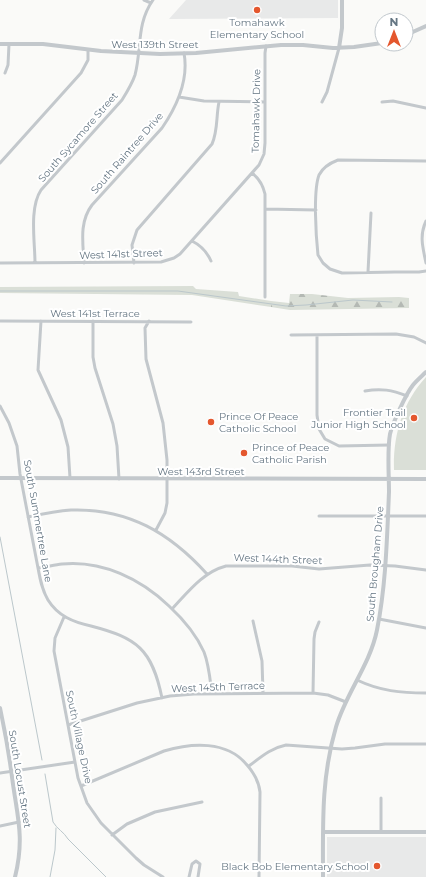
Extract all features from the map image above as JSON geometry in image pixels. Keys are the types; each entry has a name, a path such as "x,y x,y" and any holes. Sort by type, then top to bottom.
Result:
{"street":[{"path":"144,0 152,2"},
{"path":"322,102 329,85 339,48 342,28 342,0"},
{"name":"South Sycamore Street","path":"35,263 34,210 38,194 122,100 135,75 143,20 152,2"},
{"path":"414,31 426,26"},
{"name":"West 139th Street","path":"0,44 43,44 88,50 138,53 184,53 291,45 339,48 374,44"},
{"path":"5,73 8,65 9,44"},
{"name":"Tomahawk Drive","path":"252,173 259,165 264,154 266,46"},
{"path":"0,163 81,73 88,60 88,50"},
{"name":"South Raintree Drive","path":"84,263 83,228 87,214 92,205 162,128 169,117 179,97 186,64 184,53"},
{"path":"179,97 197,101 265,102"},
{"path":"134,263 132,244 137,230 212,144 215,135 219,102"},
{"path":"382,102 393,102 426,108"},
{"path":"426,161 338,160 326,165 319,175 316,191 318,255 323,263 330,269 342,273 426,271"},
{"path":"252,173 259,178 265,194 265,297"},
{"name":"West 141st Street","path":"0,263 134,263 161,262 169,260 180,254 252,173"},
{"path":"265,209 316,210"},
{"path":"368,272 371,213"},
{"path":"426,221 422,228 421,241 426,263"},
{"path":"192,241 206,252 210,260"},
{"path":"41,320 40,344 37,359 38,370 61,420 68,447 70,478"},
{"name":"West 141st Terrace","path":"0,321 41,320 191,322"},
{"path":"93,321 93,358 113,424 117,446 119,478"},
{"path":"149,321 145,328 146,360 163,423 167,460 166,509 156,530"},
{"path":"291,335 396,334 414,337 426,343"},
{"path":"317,335 317,415 319,429 325,439 339,446 390,445"},
{"name":"South Brougham Drive","path":"323,877 324,792 331,748 336,727 346,702 371,652 379,619 385,566 388,516 390,434 412,386 426,372"},
{"path":"365,390 377,389 394,391 407,396"},
{"name":"South Summertree Lane","path":"0,406 14,435 41,584 47,600 64,617 118,634 133,642 141,649 151,663 157,676 162,698"},
{"name":"West 143rd Street","path":"0,478 426,479"},
{"path":"28,517 70,510 97,511 134,520 156,530 180,547 207,574"},
{"path":"319,516 426,516"},
{"path":"38,568 65,564 109,569 144,585 172,609 189,627 201,647 207,663 212,694"},
{"name":"West 144th Street","path":"172,609 207,574 219,568 232,566 292,566 319,569 355,565 426,570"},
{"name":"South Village Drive","path":"64,617 55,638 54,651 81,786 92,812 101,823 144,865 163,877"},
{"path":"379,619 426,628"},
{"path":"253,621 262,661 263,693"},
{"path":"313,693 314,639 319,622"},
{"path":"358,680 377,688 395,692 426,693"},
{"name":"West 145th Terrace","path":"68,725 137,703 180,695 313,693 328,695 346,702"},
{"name":"South Locust Street","path":"0,708 21,842 15,877"},
{"path":"248,766 268,751 278,746 292,745 355,748 385,744 426,744"},
{"path":"81,786 164,751 184,747 211,746 228,750 239,756 248,766 257,781 260,792 259,877"},
{"path":"0,773 75,762"},
{"path":"381,798 381,832"},
{"path":"112,835 127,824 155,812 202,802"},
{"path":"0,826 19,822"},
{"path":"323,832 426,832"},
{"path":"189,877 192,864 196,861 200,864 198,877"}],"shaded area":[{"name":"Tomahawk Elementary School","path":"186,0 338,0 338,18 169,19"},
{"name":"Black Bob Elementary School","path":"327,837 426,837 426,877 327,877"}],"green space":[{"path":"193,286 196,289 238,292 239,296 271,301 271,307 192,295 0,293 0,287"},
{"path":"290,294 312,294 348,298 409,298 409,308 290,310 271,307 271,301 289,303"},
{"name":"Frontier Trail Junior High School","path":"426,377 426,470 394,470 395,445 401,420 411,398"}],"waterway":[{"path":"0,291 178,291 286,306 353,300 392,302"},
{"path":"0,537 42,760"},
{"path":"45,774 53,822 56,827 65,834 68,839 106,877"},
{"path":"50,877 55,850 56,828"}],"place":[{"name":"Tomahawk Elementary School","path":"257,10"},
{"name":"Frontier Trail Junior High School","path":"414,418"},
{"name":"Prince Of Peace Catholic School","path":"211,422"},
{"name":"Prince of Peace Catholic Parish","path":"244,453"},
{"name":"Black Bob Elementary School","path":"377,866"}]}
